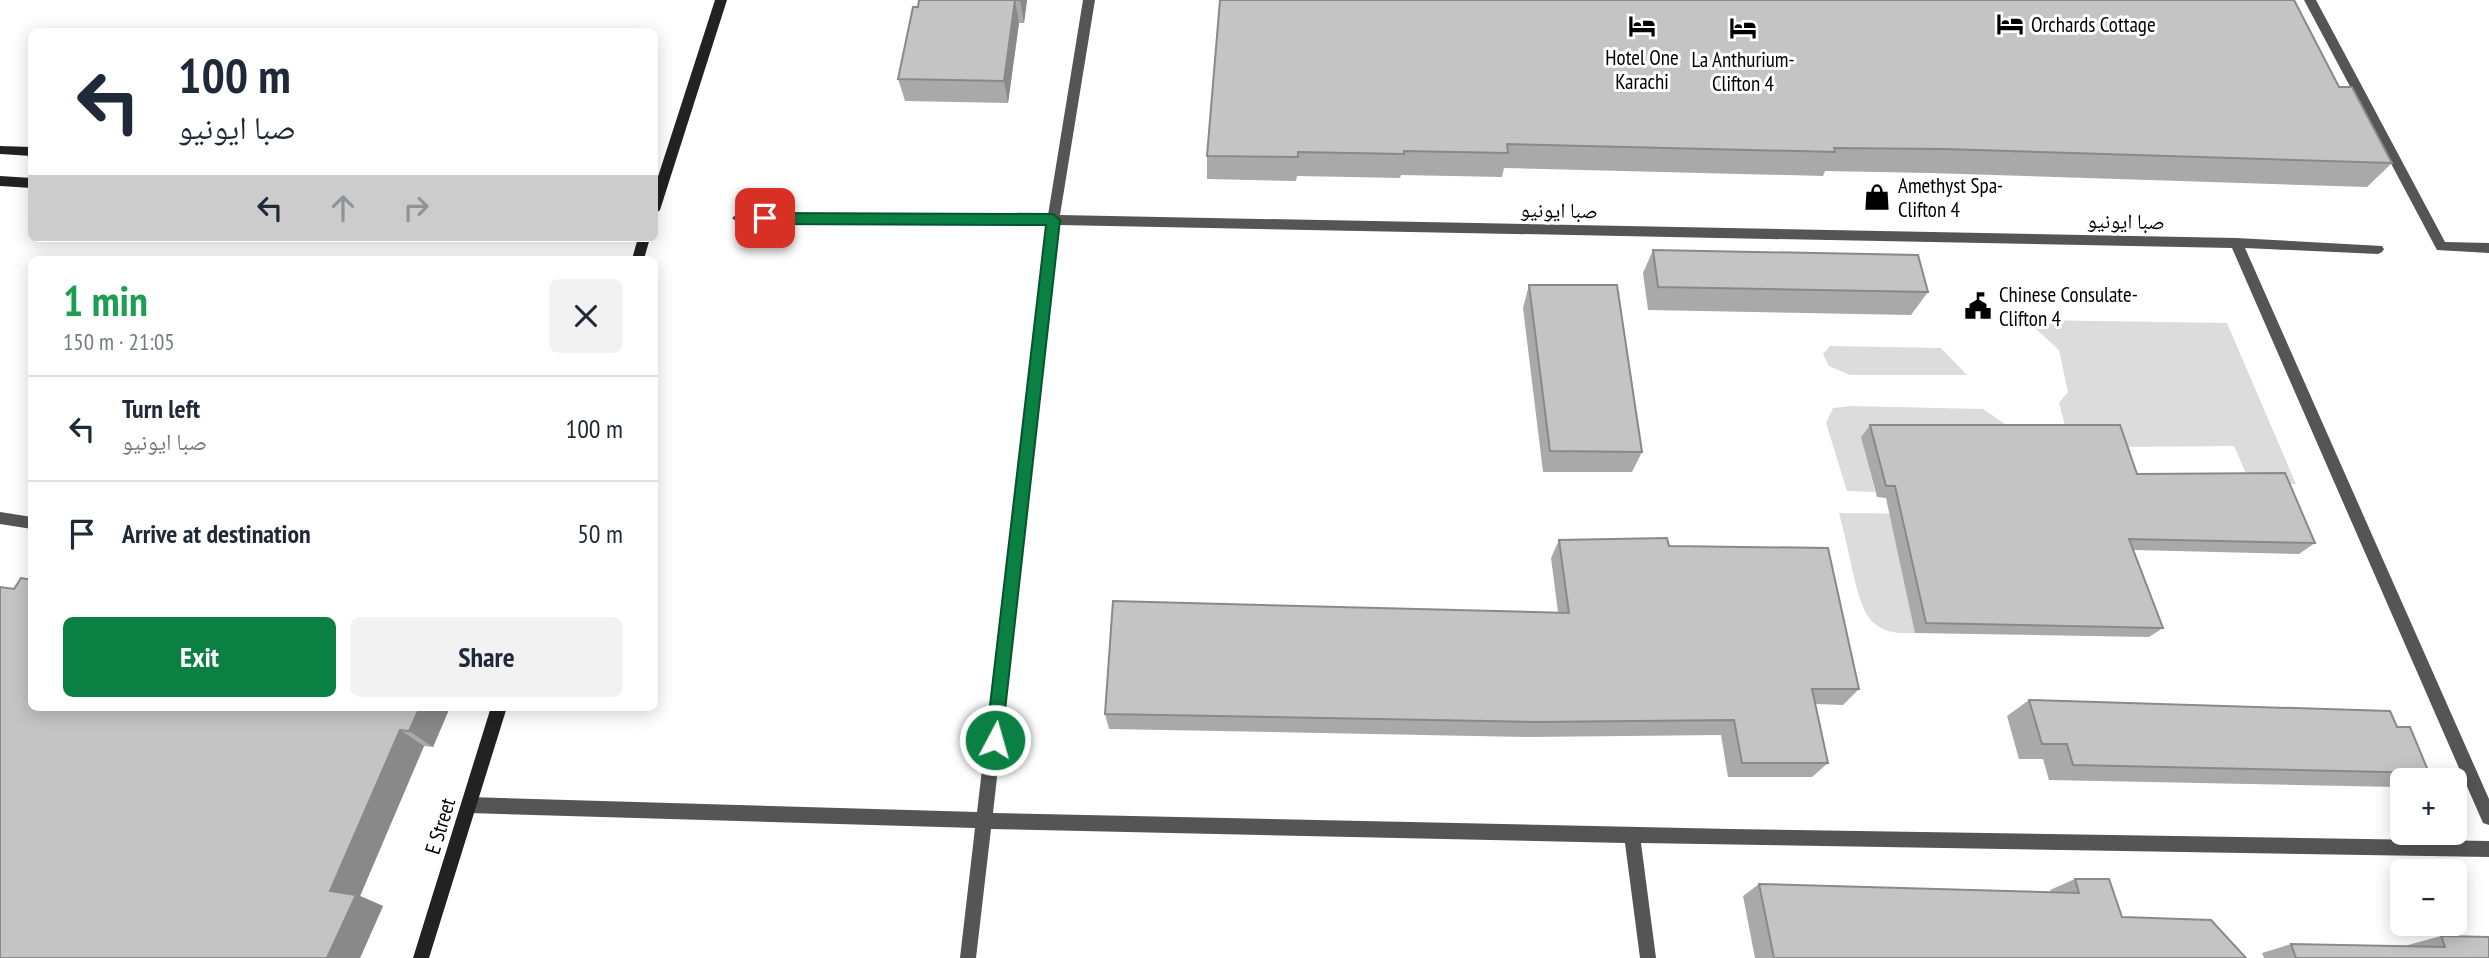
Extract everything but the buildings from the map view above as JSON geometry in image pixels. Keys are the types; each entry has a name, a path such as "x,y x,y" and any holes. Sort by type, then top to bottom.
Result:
{"main road":[{"path":"658,189 721,0"},
{"path":"0,150 28,152"},
{"path":"0,181 28,183"},
{"name":"E Street","path":"421,958 498,711"}],"street":[{"path":"968,958 986,823 1053,220 1089,0"},
{"path":"2310,0 2441,247 2489,248"},
{"name":"صبا ایونیو","path":"738,218 1053,220 2236,243 2378,249"},
{"path":"2236,243 2489,817"},
{"path":"0,518 28,522"},
{"path":"469,805 986,823 1632,837 2489,849"},
{"path":"1632,837 1648,958"}],"shaded area":[{"path":"2026,320 2227,323 2296,484 2251,485 2234,446 2111,447 2068,437 2059,403 2068,392 2059,350"},
{"path":"1830,346 1941,348 1967,375 1850,375 1829,366 1823,354"},
{"path":"1851,406 1983,409 2024,437 1863,443 1875,492 1847,491 1826,423 1833,408"},
{"path":"1839,513 1954,514 1915,633 1887,631 1870,619 1860,600"}],"place":[{"name":"Orchards Cottage","path":"2010,24"},
{"name":"Hotel One Karachi","path":"1642,26"},
{"name":"La Anthurium- Clifton 4","path":"1743,28"},
{"name":"Amethyst Spa- Clifton 4","path":"1877,197"},
{"name":"Chinese Consulate- Clifton 4","path":"1978,306"}],"route":[{"path":"765,218 1053,220 995,740"}]}
